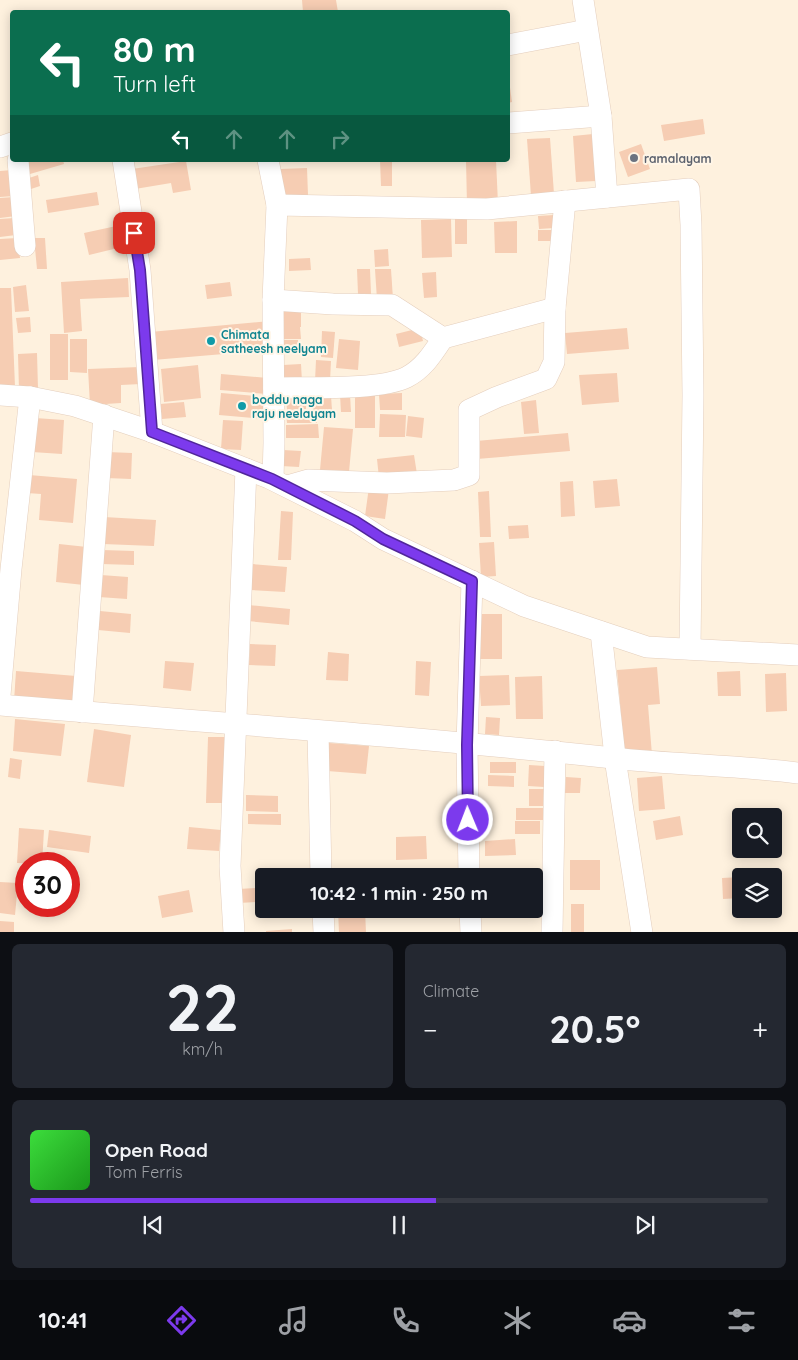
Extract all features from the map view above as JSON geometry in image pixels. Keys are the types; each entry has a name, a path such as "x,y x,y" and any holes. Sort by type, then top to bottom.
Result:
{"street":[{"path":"583,0 601,116 607,197"},
{"path":"510,45 587,30"},
{"path":"510,123 601,116"},
{"path":"18,162 25,246"},
{"path":"123,162 140,270 152,432"},
{"path":"268,162 277,205 273,300 274,388 280,483"},
{"path":"277,205 487,209 689,189 693,395 690,649"},
{"path":"280,483 308,480 387,483 454,480 469,475 469,410 497,397 546,379 554,362 554,308 564,201"},
{"path":"273,300 392,305 443,338"},
{"path":"274,388 380,385 406,377 426,363 443,338 554,308"},
{"path":"0,394 30,397 75,406 152,432 246,469 280,483 355,521 383,539 524,606 601,632 648,647 798,655"},
{"path":"0,695 11,569 30,397"},
{"path":"82,712 104,416"},
{"path":"234,932 230,866 246,469"},
{"path":"470,868 467,745 472,581"},
{"path":"601,632 616,758 642,932"},
{"path":"0,705 555,751 616,758 764,768 798,773"},
{"path":"318,731 321,868"},
{"path":"552,932 555,751"},
{"path":"323,918 324,932"},
{"path":"470,918 471,932"}],"building":[{"path":"302,0 336,0 338,10 303,10"},
{"path":"703,119 705,134 664,141 661,125"},
{"path":"593,134 596,181 576,182 573,136"},
{"path":"550,138 554,194 531,196 527,139"},
{"path":"641,144 650,169 628,177 619,152"},
{"path":"27,162 64,162 64,164 30,174"},
{"path":"186,162 191,190 173,193 171,183 135,189 132,169"},
{"path":"380,162 392,162 392,186 381,186"},
{"path":"466,162 496,162 498,204 467,205"},
{"path":"307,168 308,195 280,195 280,169"},
{"path":"12,170 14,196 0,197 0,171"},
{"path":"38,175 40,186 31,189 29,178"},
{"path":"97,192 99,205 48,213 46,200"},
{"path":"14,197 16,216 0,218 0,198"},
{"path":"455,215 467,215 467,244 455,244"},
{"path":"554,215 554,228 539,229 538,216"},
{"path":"14,218 16,235 0,237 0,219"},
{"path":"451,219 452,257 422,258 421,220"},
{"path":"517,221 517,253 495,253 494,222"},
{"path":"121,225 126,246 89,255 84,233"},
{"path":"538,230 553,230 553,241 538,241"},
{"path":"17,238 20,258 0,260 0,239"},
{"path":"34,238 45,238 47,269 37,269"},
{"path":"388,249 389,266 375,267 374,250"},
{"path":"310,258 311,270 289,271 289,259"},
{"path":"357,269 370,269 371,294 358,294"},
{"path":"375,269 391,269 393,299 377,300"},
{"path":"436,272 437,297 424,298 422,273"},
{"path":"128,278 129,297 80,299 82,331 64,333 61,282"},
{"path":"230,282 232,296 207,299 205,285"},
{"path":"26,285 29,311 15,312 13,287"},
{"path":"0,288 11,288 15,387 0,385"},
{"path":"301,310 301,339 283,339 281,311"},
{"path":"30,317 31,332 18,333 16,318"},
{"name":"Chimata satheesh neelyam","path":"270,321 272,350 153,360 150,332"},
{"path":"420,328 423,341 399,347 396,334"},
{"path":"627,328 629,349 567,354 565,333"},
{"path":"322,331 335,332 333,358 321,357"},
{"path":"50,334 68,334 68,380 50,380"},
{"path":"70,339 87,339 87,373 70,372"},
{"path":"339,339 360,341 358,370 336,368"},
{"path":"284,340 298,340 298,351 284,351"},
{"path":"37,353 38,389 19,390 18,354"},
{"path":"316,360 331,361 330,381 315,381"},
{"path":"301,364 302,382 284,383 283,365"},
{"path":"198,365 201,398 164,402 161,369"},
{"path":"140,367 141,384 121,385 121,403 90,405 88,369"},
{"path":"617,373 619,402 582,405 579,375"},
{"path":"221,374 268,378 267,394 220,390"},
{"name":"boddu naga raju neelayam","path":"221,393 266,397 264,419 219,415"},
{"path":"402,393 402,410 380,410 379,394"},
{"path":"340,395 350,395 351,412 341,412"},
{"path":"355,395 375,395 375,428 355,428"},
{"path":"286,396 306,396 306,409 287,410"},
{"path":"331,396 332,410 313,411 312,397"},
{"path":"536,400 539,433 524,434 521,402"},
{"path":"184,402 186,417 162,419 160,404"},
{"path":"286,412 317,412 317,423 287,423"},
{"path":"380,414 406,415 405,437 379,437"},
{"path":"408,416 424,418 422,438 406,436"},
{"path":"35,418 64,420 62,454 32,452"},
{"path":"223,420 243,421 241,450 221,449"},
{"path":"318,424 319,438 286,438 286,425"},
{"path":"324,427 353,429 349,472 320,470"},
{"path":"568,433 570,451 477,459 476,441"},
{"path":"283,450 301,451 299,467 281,466"},
{"path":"107,452 132,453 131,479 106,478"},
{"path":"414,455 417,474 379,478 377,459"},
{"path":"29,475 77,479 73,523 39,520 41,494 27,493"},
{"path":"617,479 620,506 595,508 593,481"},
{"path":"573,481 575,516 561,517 560,482"},
{"path":"369,487 389,489 385,519 365,516"},
{"path":"489,491 491,537 480,537 478,492"},
{"path":"281,511 293,512 291,560 278,560"},
{"path":"104,517 156,520 154,546 103,544"},
{"path":"528,525 529,538 509,539 508,526"},
{"path":"494,542 496,576 481,577 479,543"},
{"path":"59,544 87,547 84,585 56,582"},
{"path":"102,550 134,551 134,565 101,564"},
{"path":"252,564 287,567 285,592 250,590"},
{"path":"101,575 128,577 127,599 99,597"},
{"path":"248,605 290,609 289,625 247,621"},
{"path":"100,611 131,614 130,633 98,630"},
{"path":"479,614 502,614 502,659 480,659"},
{"path":"250,644 276,645 275,666 249,665"},
{"path":"328,652 349,654 348,681 326,680"},
{"path":"165,661 194,663 191,691 163,688"},
{"path":"416,661 431,662 429,696 415,695"},
{"path":"657,667 660,704 648,705 652,755 625,758 617,670"},
{"path":"16,671 76,676 74,705 14,701"},
{"path":"740,671 741,696 718,696 717,672"},
{"path":"786,673 787,711 766,712 765,674"},
{"path":"509,675 510,705 481,706 479,676"},
{"path":"542,676 543,719 516,719 515,677"},
{"path":"486,717 500,718 499,735 485,734"},
{"path":"15,719 65,724 61,756 13,751"},
{"path":"94,729 131,735 124,787 87,782"},
{"path":"208,737 225,737 223,803 206,803"},
{"path":"329,743 369,746 366,774 327,771"},
{"path":"10,758 22,760 20,779 8,777"},
{"path":"490,762 516,762 516,773 490,773"},
{"path":"529,765 545,766 544,787 528,786"},
{"path":"488,775 514,776 514,787 488,786"},
{"path":"662,776 665,809 639,811 637,778"},
{"path":"566,777 581,778 580,793 565,793"},
{"path":"529,789 544,789 543,806 529,806"},
{"path":"246,795 278,796 278,812 246,811"},
{"path":"516,808 543,808 543,820 516,820"},
{"path":"248,814 281,814 281,825 248,824"},
{"path":"680,816 683,835 656,840 653,821"},
{"path":"515,821 540,821 540,834 515,834"},
{"path":"189,827 221,830 219,851 187,849"},
{"path":"19,828 44,830 43,852 18,852"},
{"path":"49,830 91,836 89,853 47,847"},
{"path":"426,836 427,859 396,860 396,837"},
{"path":"515,839 516,855 485,856 485,841"},
{"path":"570,860 600,860 600,890 570,890"},
{"path":"732,877 732,898 723,899 722,878"},
{"path":"0,882 15,883 15,915 0,913"},
{"path":"255,888 255,902 239,903 238,889"},
{"path":"189,890 193,912 162,918 158,896"},
{"path":"571,904 584,904 584,932 571,932"},
{"path":"338,918 365,918 366,932 339,932"},
{"path":"0,921 14,922 14,932 0,932"},
{"path":"292,929 292,932 266,931"}],"place":[{"name":"ramalayam","path":"634,158"},
{"name":"Chimata satheesh neelyam","path":"211,341"},
{"name":"boddu naga raju neelayam","path":"242,406"}],"route":[{"path":"134,233 140,270 152,432 272,479 355,521 383,539 472,581 467,745 468,820"}]}
